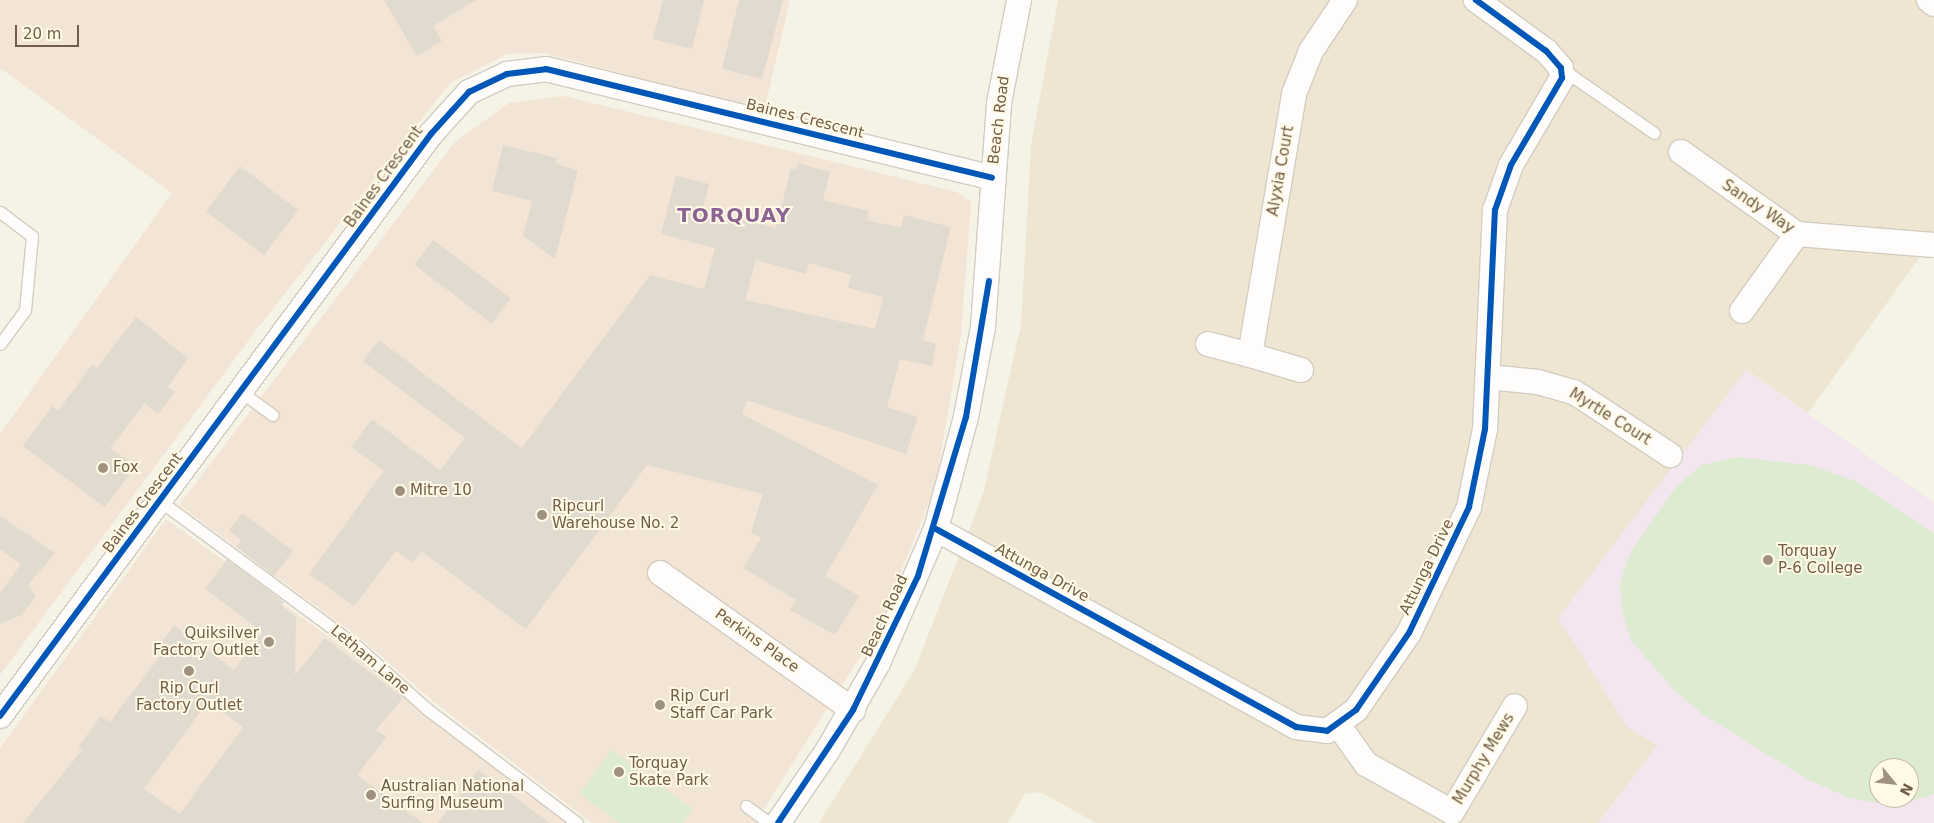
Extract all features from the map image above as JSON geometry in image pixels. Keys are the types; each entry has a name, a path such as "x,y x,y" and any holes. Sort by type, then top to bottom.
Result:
{"street":[{"name":"Beach Road","path":"778,823 853,710 900,619 936,529 978,362 989,281 992,178 999,103 1019,0"},
{"name":"Alyxia Court","path":"1250,355 1294,94 1310,51 1344,0"},
{"path":"1476,0 1546,51 1561,68"},
{"path":"1928,0 1934,4"},
{"name":"Attunga Drive","path":"936,529 1296,727 1315,732 1339,726 1377,682 1409,633 1459,533 1482,456 1488,377 1495,210 1520,148 1559,88 1561,68"},
{"name":"Baines Crescent","path":"0,716 451,108 469,92 507,74 546,69 992,178"},
{"name":"Sandy Way","path":"1681,152 1797,234 1934,246"},
{"path":"1742,310 1797,234"},
{"path":"1208,344 1301,370"},
{"name":"Myrtle Court","path":"1488,377 1538,382 1574,392 1670,456"},
{"name":"Perkins Place","path":"660,573 853,710"},
{"name":"Murphy Mews","path":"1339,726 1366,764 1450,818 1516,706"}],"lane":[{"path":"1561,68 1654,133"},
{"path":"0,212 32,236 25,310 0,344"},
{"path":"241,392 273,415"},
{"name":"Letham Lane","path":"160,501 358,647 427,709 577,823"},
{"path":"746,806 769,823"}],"shaded area":[{"path":"0,0 790,0 764,111 545,53 507,54 450,83 254,333 0,675 0,434 172,193 0,68"},
{"path":"1058,0 1934,0 1934,237 1808,413 1747,370 1628,728 1658,745 1598,823 1096,823 1040,792 1025,794 1008,823 819,823 915,669 983,494 1021,325 1031,145"},
{"path":"564,96 957,192 971,202 961,335 935,488 877,630 755,823 592,823 434,702 364,641 179,505 455,142 509,103"},
{"name":"Torquay P-6 College","path":"1746,370 1934,503 1934,823 1598,823 1658,745 1628,728 1558,618"},
{"path":"166,519 585,823 0,823 0,748"}],"green space":[{"name":"Torquay P-6 College","path":"1737,457 1809,465 1856,481 1934,533 1934,793 1919,799 1919,758 1869,758 1869,802 1847,797 1807,779 1704,715 1675,691 1631,640 1622,612 1620,583 1629,555 1675,488 1702,465"},
{"name":"Torquay Skate Park","path":"611,750 693,809 683,823 619,823 580,794"}],"building":[{"path":"384,0 476,0 433,26 442,41 417,56"},
{"path":"663,0 704,0 692,49 653,39"},
{"path":"739,0 783,0 762,79 722,69"},
{"path":"503,145 557,158 556,164 578,170 555,259 523,236 532,201 492,191"},
{"path":"798,163 830,172 823,200 869,211 867,220 901,228 904,215 951,227 923,340 936,344 932,366 900,359 887,407 918,417 906,454 747,400 742,414 878,485 825,576 859,596 835,635 790,610 796,600 743,568 761,538 751,532 763,494 647,465 526,629 421,551 413,563 396,551 354,606 309,574 384,471 351,447 372,419 440,470 465,438 363,361 379,340 522,448 650,275 704,289 715,248 661,234 676,176 709,184 703,209 776,228 791,168 796,170","holes":["756,260 806,274 809,263 851,275 848,288 883,297 875,329 745,300"]},
{"path":"240,166 298,210 264,255 206,212"},
{"path":"433,240 510,298 492,323 414,265"},
{"path":"136,317 188,358 168,387 175,392 158,414 145,403 110,448 136,466 105,507 23,446 52,406 58,411 92,365 97,368"},
{"path":"242,513 293,551 274,576 236,547 241,540 229,531"},
{"path":"0,516 55,553 28,585 36,596 21,615 0,624 0,593 21,564 0,549"},
{"path":"227,559 284,602 281,605 296,617 295,675 325,638 403,698 376,730 386,737 357,775 423,823 23,823 82,750 78,747 101,716 110,722 163,652 157,648 174,625 234,670 262,632 205,589","holes":["208,701 243,727 180,814 144,789"]},
{"path":"478,770 550,823 438,823"}],"cycle path":[{"path":"936,529 1296,727 1327,731 1356,710 1409,633 1469,507 1485,429 1495,210 1511,165 1562,78 1561,68 1546,51 1476,0"},
{"path":"0,716 431,134 469,92 507,74 546,69 992,178"},
{"path":"778,823 853,710 918,576 966,417 989,281"}],"place":[{"name":"Fox","path":"103,468"},
{"name":"Mitre 10","path":"400,491"},
{"name":"Ripcurl Warehouse No. 2","path":"542,515"},
{"name":"Torquay P-6 College","path":"1768,560"},
{"name":"Quiksilver Factory Outlet","path":"269,642"},
{"name":"Rip Curl Factory Outlet","path":"189,671"},
{"name":"Rip Curl Staff Car Park","path":"660,705"},
{"name":"Torquay Skate Park","path":"619,772"},
{"name":"Australian National Surfing Museum","path":"371,795"}],"district":[{"name":"TORQUAY","path":"734,215"}]}
